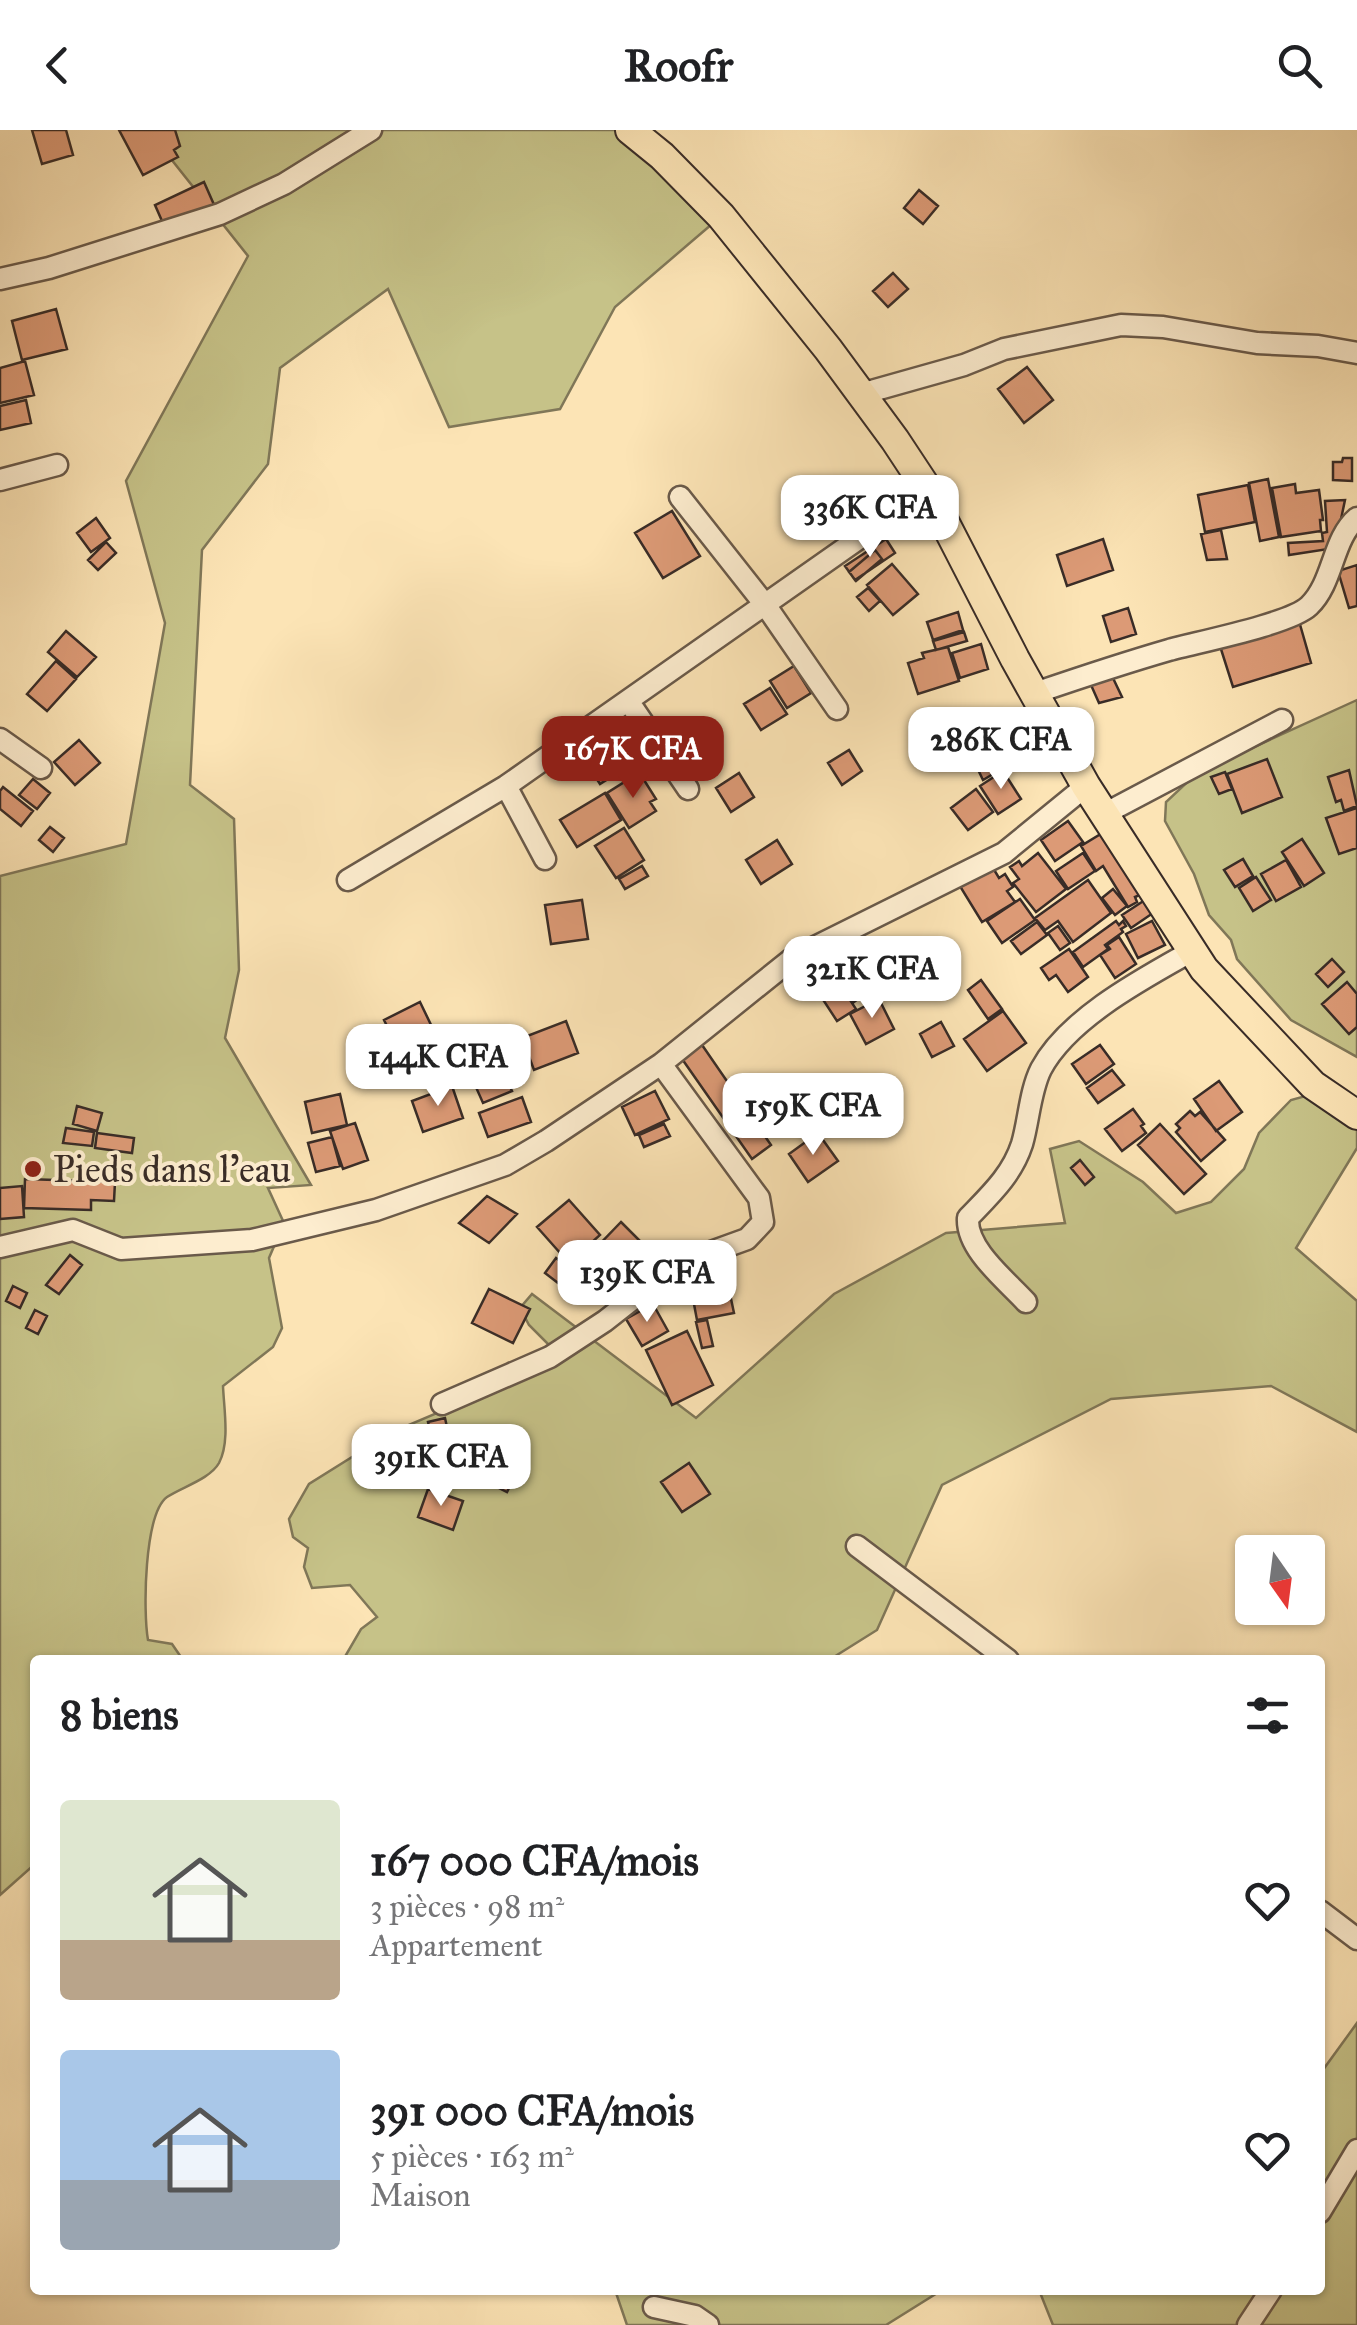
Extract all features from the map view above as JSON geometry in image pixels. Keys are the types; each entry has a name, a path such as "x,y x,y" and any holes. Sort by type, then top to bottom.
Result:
{"main road":[{"path":"630,130 662,156 721,216 860,394 928,490 1086,786 1204,969 1313,1085 1357,1115"}],"street":[{"path":"0,279 49,268 220,214 284,184 371,130"},
{"path":"860,394 964,365 1004,349 1121,325 1164,327 1356,353"},
{"path":"0,480 57,465"},
{"path":"348,880 506,786 928,490"},
{"path":"680,497 766,606 837,709"},
{"path":"1035,692 1166,651 1244,632 1308,608 1329,578 1349,525 1357,517"},
{"path":"629,702 688,790"},
{"path":"1106,812 1282,720"},
{"path":"0,740 41,768"},
{"path":"506,786 544,859"},
{"path":"0,1247 73,1230 121,1249 252,1240 376,1210 505,1164 661,1064 793,958 1004,854 1086,786"},
{"path":"1026,1302 967,1231 968,1218 1005,1179 1020,1148 1040,1070 1061,1042 1124,989 1192,952"},
{"path":"442,1404 550,1357 605,1322 647,1288 700,1256 747,1239 763,1222 758,1198 661,1064"},
{"path":"857,1546 1001,1655"},
{"path":"1325,1915 1357,1939"},
{"path":"1325,2204 1357,2150"},
{"path":"1248,2325 1267,2295"},
{"path":"654,2307 695,2316 708,2325"}],"shaded area":[{"path":"148,130 644,130 719,218 615,307 560,409 449,427 388,289 280,368 268,464 202,550 190,785 234,819 239,970 225,1038 311,1185 268,1188 284,1223 269,1258 282,1328 273,1347 223,1386 225,1436 219,1463 203,1478 167,1497 154,1523 146,1587 148,1640 172,1644 180,1655 30,1655 30,1868 0,1895 0,876 126,844 165,623 126,481 248,256"},
{"path":"1357,700 1357,1057 1291,1020 1237,959 1231,940 1209,915 1194,874 1165,821 1166,802 1197,773"},
{"path":"1309,1095 1357,1124 1357,1148 1296,1248 1357,1301 1357,1432 1271,1386 1111,1399 942,1485 877,1630 837,1655 346,1655 361,1629 377,1617 350,1585 312,1588 304,1567 308,1548 293,1537 289,1519 309,1484 392,1432 489,1391 508,1363 558,1354 529,1325 520,1308 532,1294 696,1418 834,1294 946,1233 1065,1223 1050,1149 1079,1141 1143,1182 1176,1213 1211,1202 1244,1169 1259,1133 1291,1100"},
{"path":"1357,2023 1357,2325 1053,2325 1041,2295 1325,2295 1325,2067"},
{"path":"617,2295 934,2295 886,2325 627,2325"}],"building":[{"path":"32,130 66,130 73,155 42,164"},
{"path":"119,130 175,130 180,146 174,150 178,157 143,175"},
{"path":"204,182 215,207 166,230 155,205"},
{"path":"919,190 938,206 923,224 904,208"},
{"path":"893,273 908,289 888,307 873,291"},
{"path":"56,309 67,349 22,360 12,321"},
{"path":"25,361 34,395 0,403 0,368"},
{"path":"1027,367 1053,400 1024,423 998,389"},
{"path":"26,400 31,423 0,430 0,406"},
{"path":"1343,458 1352,458 1352,481 1333,480 1333,462 1342,462"},
{"path":"1268,479 1279,537 1260,541 1249,483"},
{"path":"1295,484 1296,493 1319,490 1321,531 1281,537 1272,488"},
{"path":"1248,485 1255,522 1205,532 1198,495"},
{"path":"1345,500 1335,548 1289,555 1288,543 1323,541 1322,533 1327,532 1325,501"},
{"path":"672,511 700,556 663,578 635,533"},
{"path":"96,518 110,538 91,552 77,533"},
{"path":"1221,530 1227,559 1207,560 1201,534"},
{"path":"886,539 895,553 855,580 845,566"},
{"path":"1103,539 1113,570 1067,586 1057,555"},
{"path":"106,542 116,553 98,570 88,560"},
{"path":"875,550 882,559 856,581 849,572"},
{"path":"892,564 918,594 893,615 867,585"},
{"path":"1357,565 1357,606 1349,608 1338,571"},
{"path":"868,588 880,601 869,611 857,597"},
{"path":"1128,608 1136,634 1111,642 1103,616"},
{"path":"958,612 963,630 933,640 927,622"},
{"path":"1299,621 1311,663 1233,687 1220,646"},
{"path":"66,631 96,657 77,677 48,652"},
{"path":"964,632 967,641 936,650 933,641"},
{"path":"981,644 988,669 960,678 952,653"},
{"path":"948,647 959,681 918,694 908,663 924,658 922,653"},
{"path":"56,661 76,679 47,711 27,694"},
{"path":"794,666 811,693 787,708 770,681"},
{"path":"1112,676 1122,697 1099,703 1091,685"},
{"path":"770,688 787,714 761,730 744,704"},
{"path":"613,732 633,763 600,784 580,753"},
{"path":"648,733 657,748 634,763 624,748"},
{"path":"79,740 100,763 75,785 54,762"},
{"path":"997,742 1008,765 983,780 971,755"},
{"path":"849,750 862,771 842,785 828,763"},
{"path":"1267,759 1282,797 1242,813 1227,774"},
{"path":"1349,770 1357,806 1344,811 1341,800 1336,802 1328,777"},
{"path":"1003,771 1021,799 998,814 980,786"},
{"path":"1225,772 1232,789 1219,794 1211,777"},
{"path":"739,773 754,797 731,812 716,788"},
{"path":"634,776 639,783 644,780 656,799 650,802 656,811 629,828 607,793"},
{"path":"33,779 50,793 37,809 19,795"},
{"path":"3,787 33,811 21,826 0,809"},
{"path":"976,789 993,812 968,830 951,808"},
{"path":"605,793 621,820 577,847 560,820"},
{"path":"1357,808 1357,848 1339,854 1326,818"},
{"path":"1068,821 1083,842 1055,861 1041,840"},
{"path":"50,827 64,838 53,852 39,840"},
{"path":"624,828 644,860 616,878 595,846"},
{"path":"1104,832 1142,894 1128,907 1103,866 1096,871 1081,846"},
{"path":"1302,839 1324,873 1304,886 1282,852"},
{"path":"777,840 792,864 761,884 746,860"},
{"path":"1038,853 1066,889 1036,912 1013,883 1019,879 1010,867 1019,861 1022,866"},
{"path":"1083,853 1095,871 1068,889 1056,871"},
{"path":"1243,859 1253,876 1235,887 1224,870"},
{"path":"1286,860 1301,887 1276,901 1261,874"},
{"path":"990,863 999,878 1005,874 1013,887 1007,891 1015,902 982,922 958,883"},
{"path":"642,866 648,876 625,889 619,879"},
{"path":"1256,877 1271,900 1253,911 1239,888"},
{"path":"1088,880 1111,913 1073,942 1058,921 1045,930 1035,918"},
{"path":"1113,889 1127,906 1115,915 1102,898"},
{"path":"1148,898 1156,911 1131,928 1122,915"},
{"path":"1020,899 1035,920 1002,943 987,921"},
{"path":"582,900 588,939 551,944 545,905"},
{"path":"1116,921 1119,925 1123,921 1123,932 1083,967 1073,952"},
{"path":"1152,921 1165,945 1138,958 1126,934"},
{"path":"1037,922 1047,935 1021,954 1011,941"},
{"path":"1058,926 1070,943 1060,950 1048,933"},
{"path":"857,935 890,988 874,998 841,944"},
{"path":"1119,937 1136,964 1115,978 1100,955"},
{"path":"1069,949 1088,977 1068,992 1056,975 1049,980 1041,968"},
{"path":"822,957 856,1009 837,1021 803,969"},
{"path":"1332,959 1344,972 1328,987 1316,974"},
{"path":"854,969 869,991 854,1002 839,979"},
{"path":"981,980 1002,1009 988,1019 968,990"},
{"path":"1347,982 1357,994 1357,1027 1349,1034 1322,1004"},
{"path":"879,999 894,1029 866,1044 850,1014"},
{"path":"420,1002 445,1054 410,1071 384,1020"},
{"path":"1003,1011 1026,1043 987,1071 964,1039"},
{"path":"566,1021 578,1053 534,1070 522,1038"},
{"path":"941,1022 954,1046 932,1057 920,1034"},
{"path":"513,1039 524,1068 506,1074 495,1046"},
{"path":"700,1042 771,1145 752,1159 680,1056"},
{"path":"1100,1045 1114,1064 1086,1084 1072,1064"},
{"path":"500,1064 512,1091 483,1103 471,1076"},
{"path":"1112,1070 1124,1085 1098,1103 1087,1088"},
{"path":"874,1080 895,1111 860,1136 838,1105"},
{"path":"1219,1081 1242,1112 1216,1131 1194,1099"},
{"path":"452,1086 463,1118 423,1132 412,1101"},
{"path":"655,1091 669,1119 635,1135 622,1107"},
{"path":"340,1094 347,1125 312,1133 305,1102"},
{"path":"522,1097 531,1122 488,1137 479,1113"},
{"path":"77,1106 102,1113 97,1131 73,1124"},
{"path":"1133,1109 1146,1133 1122,1151 1105,1129"},
{"path":"1190,1111 1195,1116 1200,1112 1225,1140 1201,1161 1176,1132 1180,1128 1176,1124"},
{"path":"355,1123 368,1160 343,1169 330,1131"},
{"path":"664,1124 670,1136 644,1147 639,1135"},
{"path":"1160,1124 1206,1174 1184,1194 1138,1145"},
{"path":"66,1128 94,1132 92,1146 63,1143"},
{"path":"97,1133 134,1138 132,1153 95,1148"},
{"path":"818,1133 838,1161 808,1182 789,1154"},
{"path":"332,1137 340,1166 316,1172 308,1143"},
{"path":"1080,1160 1094,1177 1085,1185 1071,1168"},
{"path":"25,1179 115,1182 114,1201 91,1200 91,1210 24,1208"},
{"path":"22,1186 24,1217 0,1219 0,1188"},
{"path":"487,1196 517,1214 489,1243 459,1223"},
{"path":"569,1200 600,1235 569,1263 537,1227"},
{"path":"621,1222 649,1250 625,1275 596,1248"},
{"path":"70,1255 82,1265 59,1294 46,1285"},
{"path":"556,1258 569,1268 558,1283 545,1273"},
{"path":"726,1275 734,1313 697,1320 690,1283"},
{"path":"13,1286 27,1293 20,1308 6,1301"},
{"path":"489,1289 530,1309 513,1343 472,1323"},
{"path":"653,1304 668,1331 642,1346 626,1319"},
{"path":"35,1310 47,1316 38,1334 26,1328"},
{"path":"707,1320 713,1346 702,1348 696,1322"},
{"path":"687,1331 713,1385 672,1405 646,1350"},
{"path":"445,1418 450,1441 433,1445 428,1422"},
{"path":"468,1452 482,1461 475,1474 460,1465"},
{"path":"503,1456 521,1465 507,1492 489,1483"},
{"path":"689,1463 710,1494 682,1512 661,1482"},
{"path":"428,1489 463,1501 453,1530 418,1517"}],"place":[{"name":"Pieds dans l'eau","path":"33,1169"}]}
